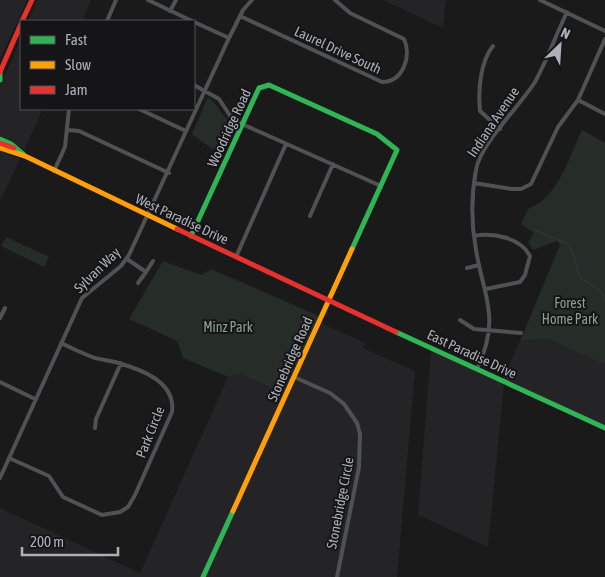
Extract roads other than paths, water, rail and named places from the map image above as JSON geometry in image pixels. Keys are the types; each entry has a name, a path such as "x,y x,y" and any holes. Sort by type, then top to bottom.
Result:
{"street":[{"path":"23,20 32,0"},
{"path":"107,20 116,0"},
{"path":"148,0 189,20"},
{"path":"170,11 176,0"},
{"name":"Sylvan Way","path":"0,478 82,298 121,266 126,259 169,173 228,38 240,16 252,0"},
{"name":"Laurel Drive South","path":"240,16 382,82 394,80 399,76 408,56 408,48 404,39 350,13 335,0"},
{"path":"540,0 605,31"},
{"name":"Indiana Avenue","path":"477,369 489,331 490,305 479,265 471,213 474,183 479,160 535,81 567,12"},
{"path":"195,23 228,38"},
{"path":"0,80 0,72 20,27"},
{"path":"474,183 512,189 521,189 531,184 558,127 578,100 605,39"},
{"path":"493,46 483,63 479,102 480,111 500,129"},
{"name":"Woodridge Road","path":"191,236 259,88 268,85 377,134 397,150"},
{"path":"195,86 218,99 233,120 381,186"},
{"path":"578,100 605,114"},
{"path":"54,171 65,146 69,110"},
{"path":"141,110 186,131"},
{"path":"68,130 79,131 169,173"},
{"name":"West Paradise Drive","path":"0,139 25,156"},
{"path":"0,143 17,149"},
{"path":"236,257 286,144"},
{"name":"West Paradise Drive","path":"0,148 25,156 329,301"},
{"name":"Stonebridge Road","path":"203,577 397,150"},
{"path":"310,216 333,164"},
{"path":"474,236 484,234 509,240 526,249 530,256 525,275 520,282 486,289"},
{"path":"126,259 146,272"},
{"path":"138,283 153,261"},
{"path":"468,268 479,265"},
{"name":"East Paradise Drive","path":"329,301 605,428"},
{"path":"0,318 5,308"},
{"path":"460,320 474,329 521,333"},
{"name":"Park Circle","path":"9,458 49,476 63,497 102,515 112,515 128,507 136,496 168,421 173,404 164,384 121,363 94,358 61,343"},
{"path":"95,428 96,419 121,363"},
{"name":"Stonebridge Circle","path":"294,377 340,401 350,412 360,434 362,453 337,577"},
{"path":"0,382 35,398"}],"waterway":[{"path":"535,230 568,244 572,250 580,278 599,290 605,300"}],"park label":[{"name":"Forest Home Park","path":"570,312"},
{"name":"Minz Park","path":"228,327"}]}
